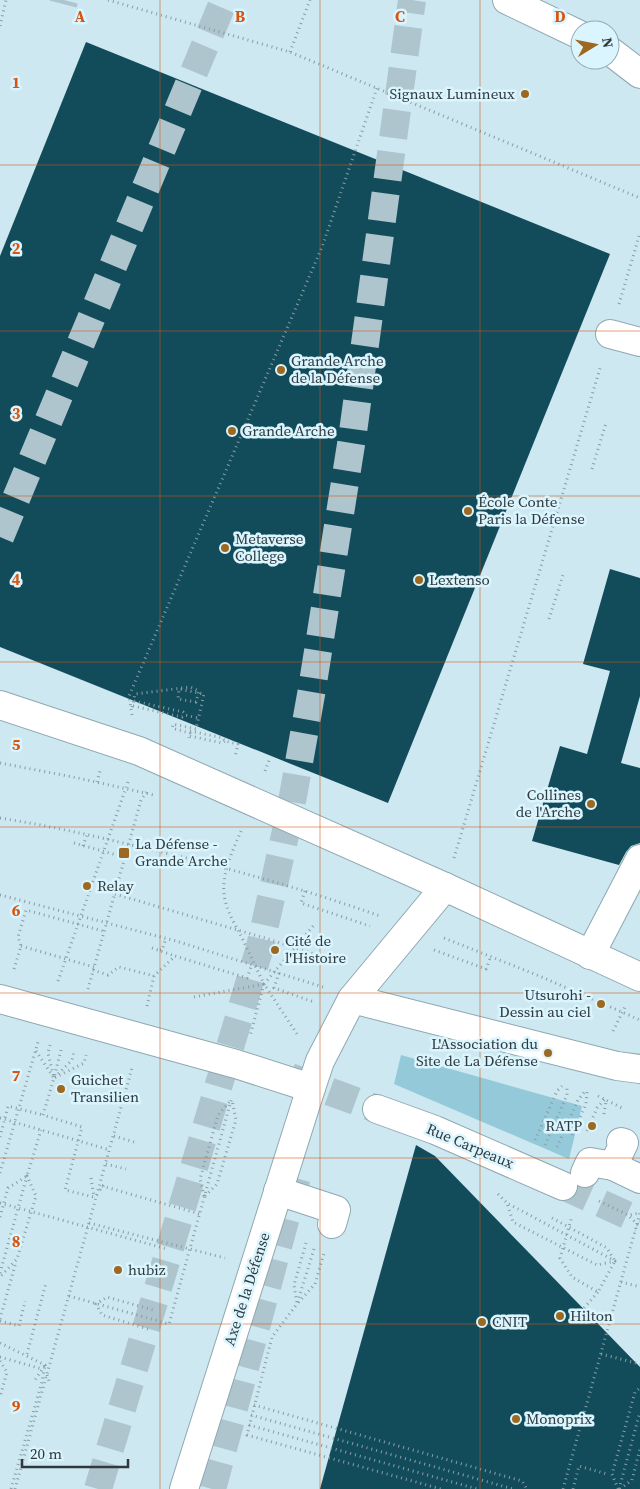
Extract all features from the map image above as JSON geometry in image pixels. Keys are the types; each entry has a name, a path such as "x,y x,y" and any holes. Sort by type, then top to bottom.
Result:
{"street":[{"path":"507,0 570,30"},
{"path":"620,59 640,74"},
{"path":"610,334 640,342"},
{"path":"0,705 139,751 445,887 640,977"},
{"path":"590,955 640,859"},
{"name":"Axe de la Défense","path":"184,1489 320,1061 352,999 445,887"},
{"path":"0,999 236,1064 311,1088"},
{"path":"352,999 617,1066 640,1069"},
{"name":"Rue Carpeaux","path":"377,1109 435,1130 574,1189"},
{"path":"574,1189 590,1162 617,1154 640,1179"},
{"path":"278,1191 322,1214"}],"path":[{"path":"0,26 6,0"},
{"path":"108,0 290,52 640,198"},
{"path":"290,52 310,0"},
{"path":"129,696 322,247 377,88"},
{"path":"445,887 640,233"},
{"path":"592,469 606,423"},
{"path":"549,619 564,572"},
{"path":"170,738 173,724 196,728 204,694 197,693 180,689 178,699 196,702 197,696 199,691 190,687 135,694 129,719 132,719 135,706 134,701 198,718"},
{"path":"135,706 183,714"},
{"path":"164,725 238,744 236,753"},
{"path":"0,1173 47,1012 139,751"},
{"path":"264,774 270,758"},
{"path":"95,769 100,771 97,782"},
{"path":"88,989 141,800 152,784"},
{"path":"0,818 168,853 277,882 388,918"},
{"path":"244,824 229,861 224,893 226,905 264,984 288,1017"},
{"path":"68,841 84,846 87,835"},
{"path":"74,843 124,857"},
{"path":"305,892 301,903 360,923"},
{"path":"105,922 103,931 26,910 18,937 21,946 108,975 119,967 154,976"},
{"path":"249,1038 264,984 314,925"},
{"path":"439,936 491,956 640,1020"},
{"path":"152,948 162,950 166,938"},
{"path":"426,947 486,970 491,956"},
{"path":"157,949 247,978 252,964"},
{"path":"147,1007 154,976 175,956"},
{"path":"280,972 274,988 315,1002"},
{"path":"194,996 264,984"},
{"path":"35,1049 54,1078"},
{"path":"48,1053 54,1078"},
{"path":"43,1115 59,1056"},
{"path":"54,1078 72,1060"},
{"path":"13,1489 48,1371 134,1060"},
{"path":"54,1078 84,1063"},
{"path":"553,1154 578,1100 587,1088"},
{"path":"69,1296 169,1324 234,1091"},
{"path":"536,1138 557,1091"},
{"path":"543,1150 567,1095"},
{"path":"597,1108 606,1096"},
{"path":"204,1197 217,1184 236,1120 232,1100"},
{"path":"204,1197 200,1179 215,1124 218,1115 232,1100"},
{"path":"570,1140 586,1104"},
{"path":"0,1137 8,1106 82,1127 65,1190 94,1198"},
{"path":"0,1118 110,1150"},
{"path":"0,1273 41,1130"},
{"path":"114,1136 134,1142"},
{"path":"106,1164 126,1170"},
{"path":"0,1217 8,1188 27,1176"},
{"path":"0,1277 18,1259 36,1196 27,1176"},
{"path":"91,1178 94,1198"},
{"path":"94,1198 106,1182"},
{"path":"100,1186 200,1214"},
{"path":"574,1189 560,1258 572,1277 598,1292"},
{"path":"0,1203 167,1249"},
{"path":"161,1203 169,1205"},
{"path":"516,1203 506,1204 615,1261"},
{"path":"25,1301 19,1326 0,1320 30,1211"},
{"path":"298,1304 294,1285 322,1214"},
{"path":"298,1304 322,1214"},
{"path":"563,1489 640,1214 628,1215"},
{"path":"549,1216 607,1248 615,1261"},
{"path":"528,1229 597,1265 615,1261"},
{"path":"584,1308 598,1292 615,1261"},
{"path":"621,1282 640,1287"},
{"path":"27,1354 46,1283"},
{"path":"315,1284 272,1337 247,1435 441,1489"},
{"path":"96,1304 107,1297 154,1310"},
{"path":"96,1304 102,1315 148,1328"},
{"path":"0,1343 45,1365 50,1384"},
{"path":"601,1354 640,1364"},
{"path":"0,1358 48,1371"},
{"path":"0,1361 7,1372 0,1397"},
{"path":"13,1489 45,1365"},
{"path":"35,1380 45,1365"},
{"path":"619,1489 612,1474 635,1392 640,1388"},
{"path":"254,1406 522,1481 527,1489"},
{"path":"619,1489 640,1412"},
{"path":"252,1415 514,1489"},
{"path":"249,1425 477,1489"},
{"path":"619,1489 632,1480 640,1449"},
{"path":"572,1489 578,1466 607,1474"}],"shaded area":[{"path":"401,1055 582,1106 569,1159 394,1084"}],"building":[{"name":"Grande Arche de la Défense","path":"86,42 610,254 388,803 0,647 0,256"},
{"path":"610,569 640,578 640,696 621,763 640,768 640,843 631,846 619,865 532,841 560,746 587,754 610,671 583,664"},
{"name":"CNIT","path":"416,1145 435,1156 640,1367 640,1489 320,1489"}],"tunnel":[{"path":"63,4 64,0"},
{"path":"0,537 224,0"},
{"path":"98,1489 260,947 290,813 353,432 412,0"},
{"path":"290,1077 377,1109"},
{"path":"212,1489 298,1173"},
{"path":"563,1186 640,1221"}],"place":[{"name":"Signaux Lumineux","path":"525,94"},
{"name":"Grande Arche de la Défense","path":"281,370"},
{"name":"Grande Arche","path":"232,431"},
{"name":"École Conte Paris la Défense","path":"468,511"},
{"name":"Metaverse College","path":"225,548"},
{"name":"Lextenso","path":"419,580"},
{"name":"Collines de l'Arche","path":"591,804"},
{"name":"La Défense - Grande Arche","path":"124,853"},
{"name":"Relay","path":"87,886"},
{"name":"Cité de l'Histoire","path":"275,950"},
{"name":"Utsurohi - Dessin au ciel","path":"601,1004"},
{"name":"L'Association du Site de La Défense","path":"548,1053"},
{"name":"Guichet Transilien","path":"61,1089"},
{"name":"RATP","path":"592,1126"},
{"name":"hubiz","path":"118,1270"},
{"name":"Hilton","path":"560,1316"},
{"name":"CNIT","path":"482,1322"},
{"name":"Monoprix","path":"516,1419"}]}
